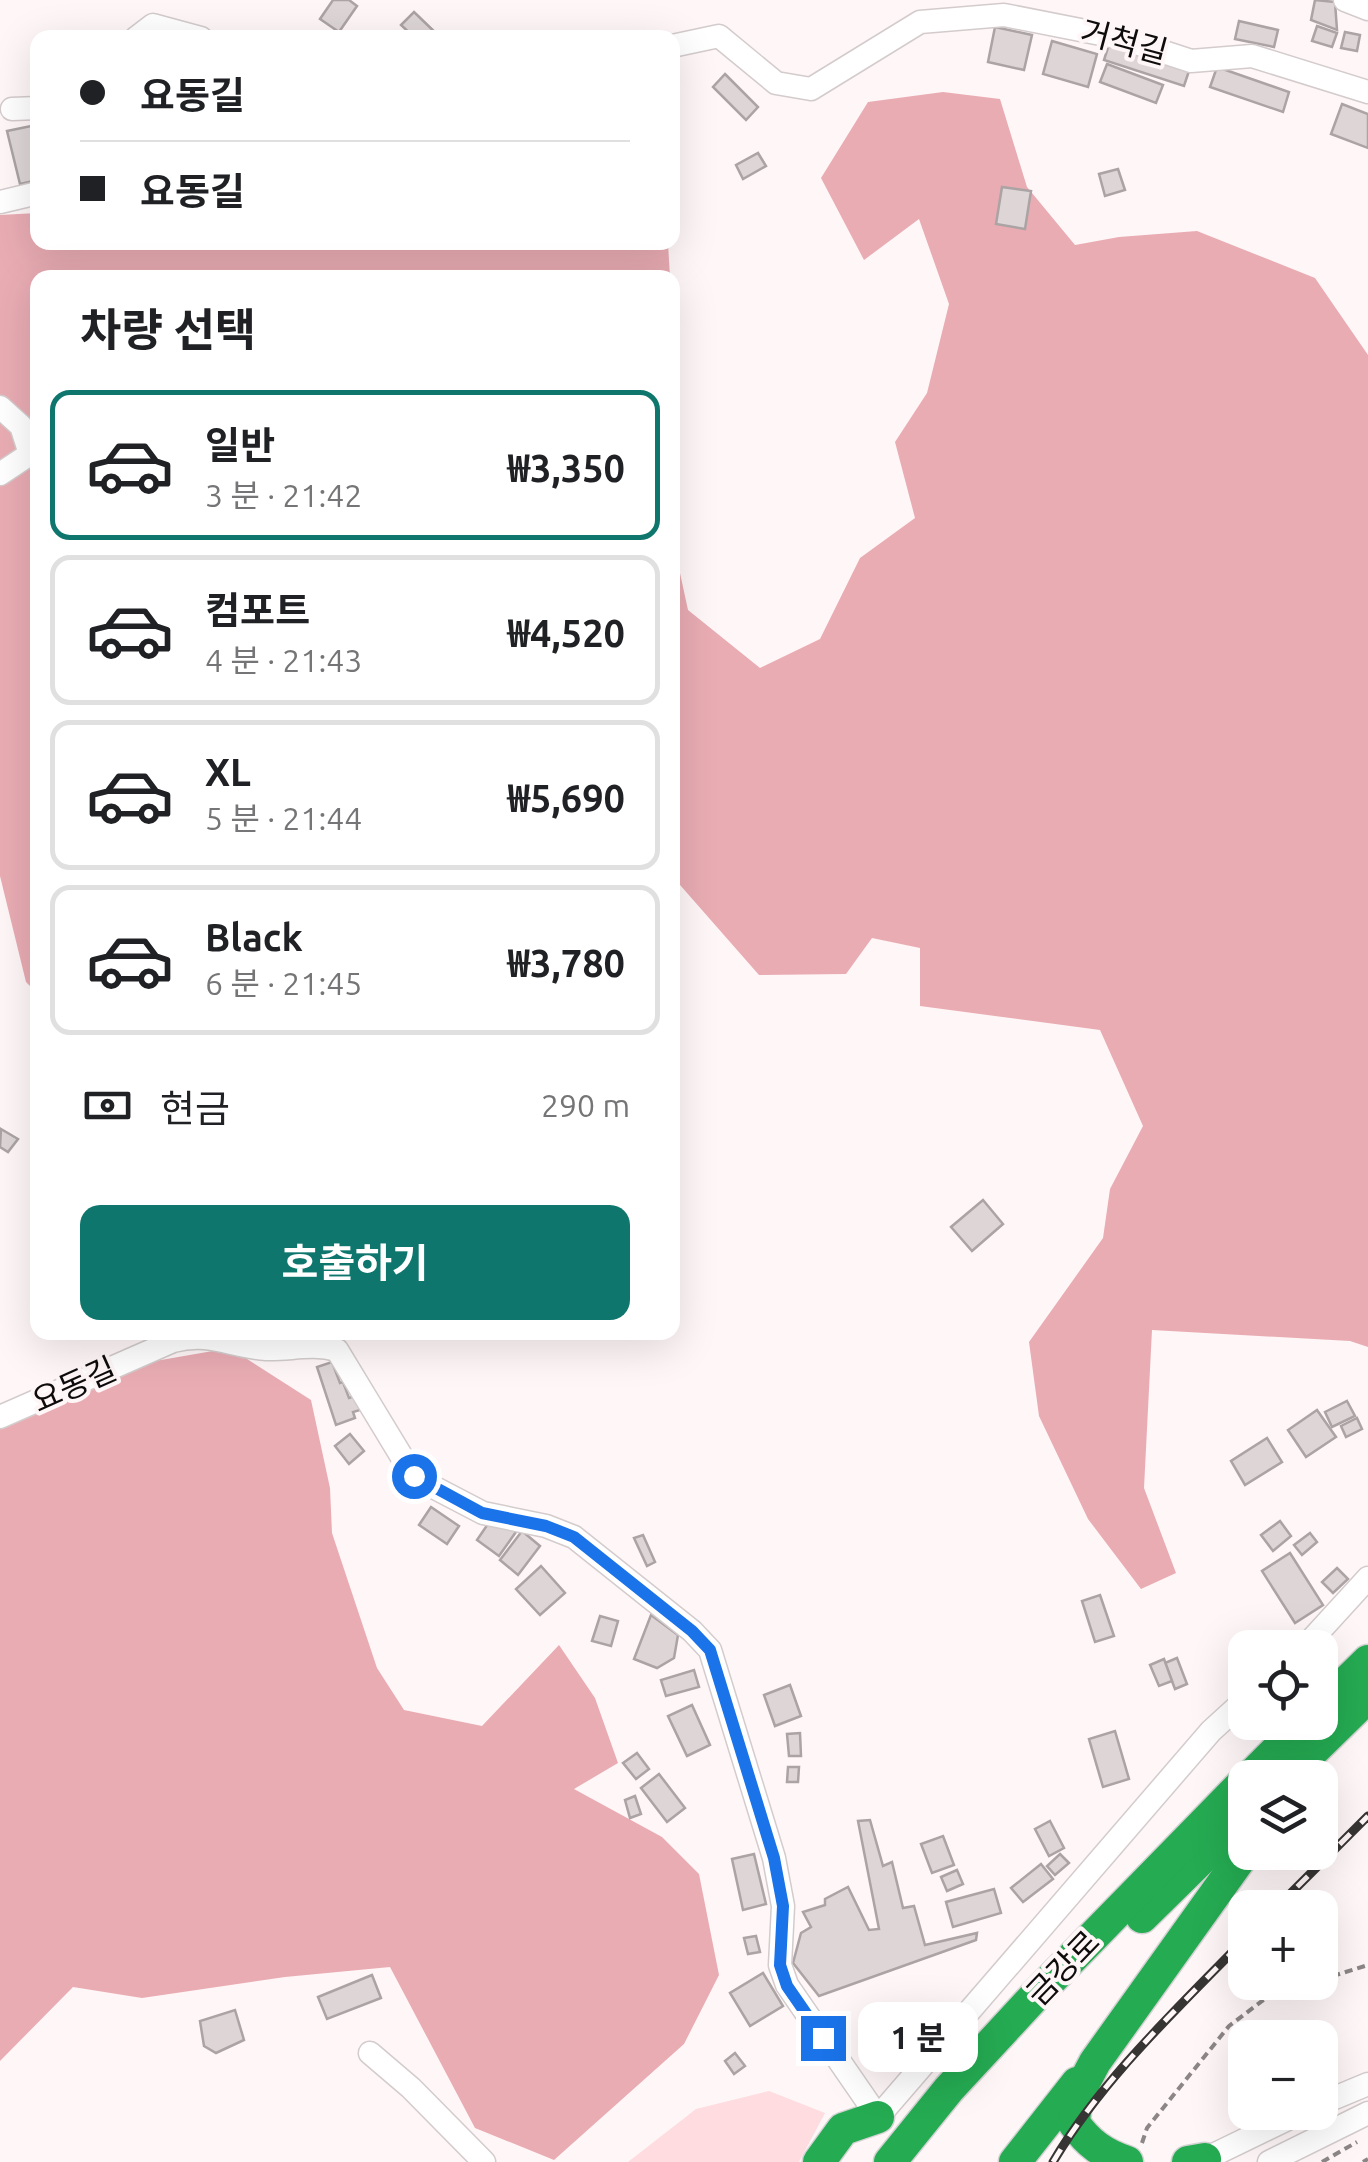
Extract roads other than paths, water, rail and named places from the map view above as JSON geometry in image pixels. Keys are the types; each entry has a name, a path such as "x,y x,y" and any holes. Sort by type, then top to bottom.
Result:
{"highway":[{"path":"1338,1690 1368,1660"},
{"path":"1303,1760 1368,1698"},
{"path":"1319,1760 1368,1698"},
{"name":"금강로","path":"1266,1760 1287,1740"},
{"name":"금강로","path":"890,2162 949,2089 1035,1996 1228,1798"},
{"name":"금강로","path":"915,2162 1036,2021 1228,1833"},
{"path":"1015,2162 1094,2062 1232,1870"},
{"path":"1094,2062 1076,2098 1074,2123 1096,2148 1134,2153"},
{"path":"818,2162 843,2128 878,2117"},
{"path":"830,2162 878,2117"}],"street":[{"path":"1345,0 1368,9"},
{"name":"거척길","path":"680,44 718,36 776,82 811,89 920,22 1004,15 1122,38 1191,60 1252,56 1368,92"},
{"path":"146,30 153,25 171,30"},
{"path":"12,110 30,109"},
{"path":"0,202 30,195"},
{"path":"0,408 21,426 30,454 0,474"},
{"name":"요동길","path":"0,1417 176,1340"},
{"name":"요동길","path":"227,1340 263,1349 321,1346 336,1350 414,1476 482,1513 546,1526 574,1537 692,1631 710,1650 774,1858 783,1906 780,1965 787,1986 878,2117"},
{"path":"1320,1630 1368,1578"},
{"path":"878,2117 1228,1715"},
{"path":"370,2053 412,2088 484,2162"},
{"path":"1338,2096 1368,2084"},
{"path":"1269,2162 1368,2113"},
{"path":"1198,2161 1264,2130"}],"railway":[{"path":"1294,1890 1368,1816"},
{"path":"1053,2162 1118,2073 1228,1956"}]}
